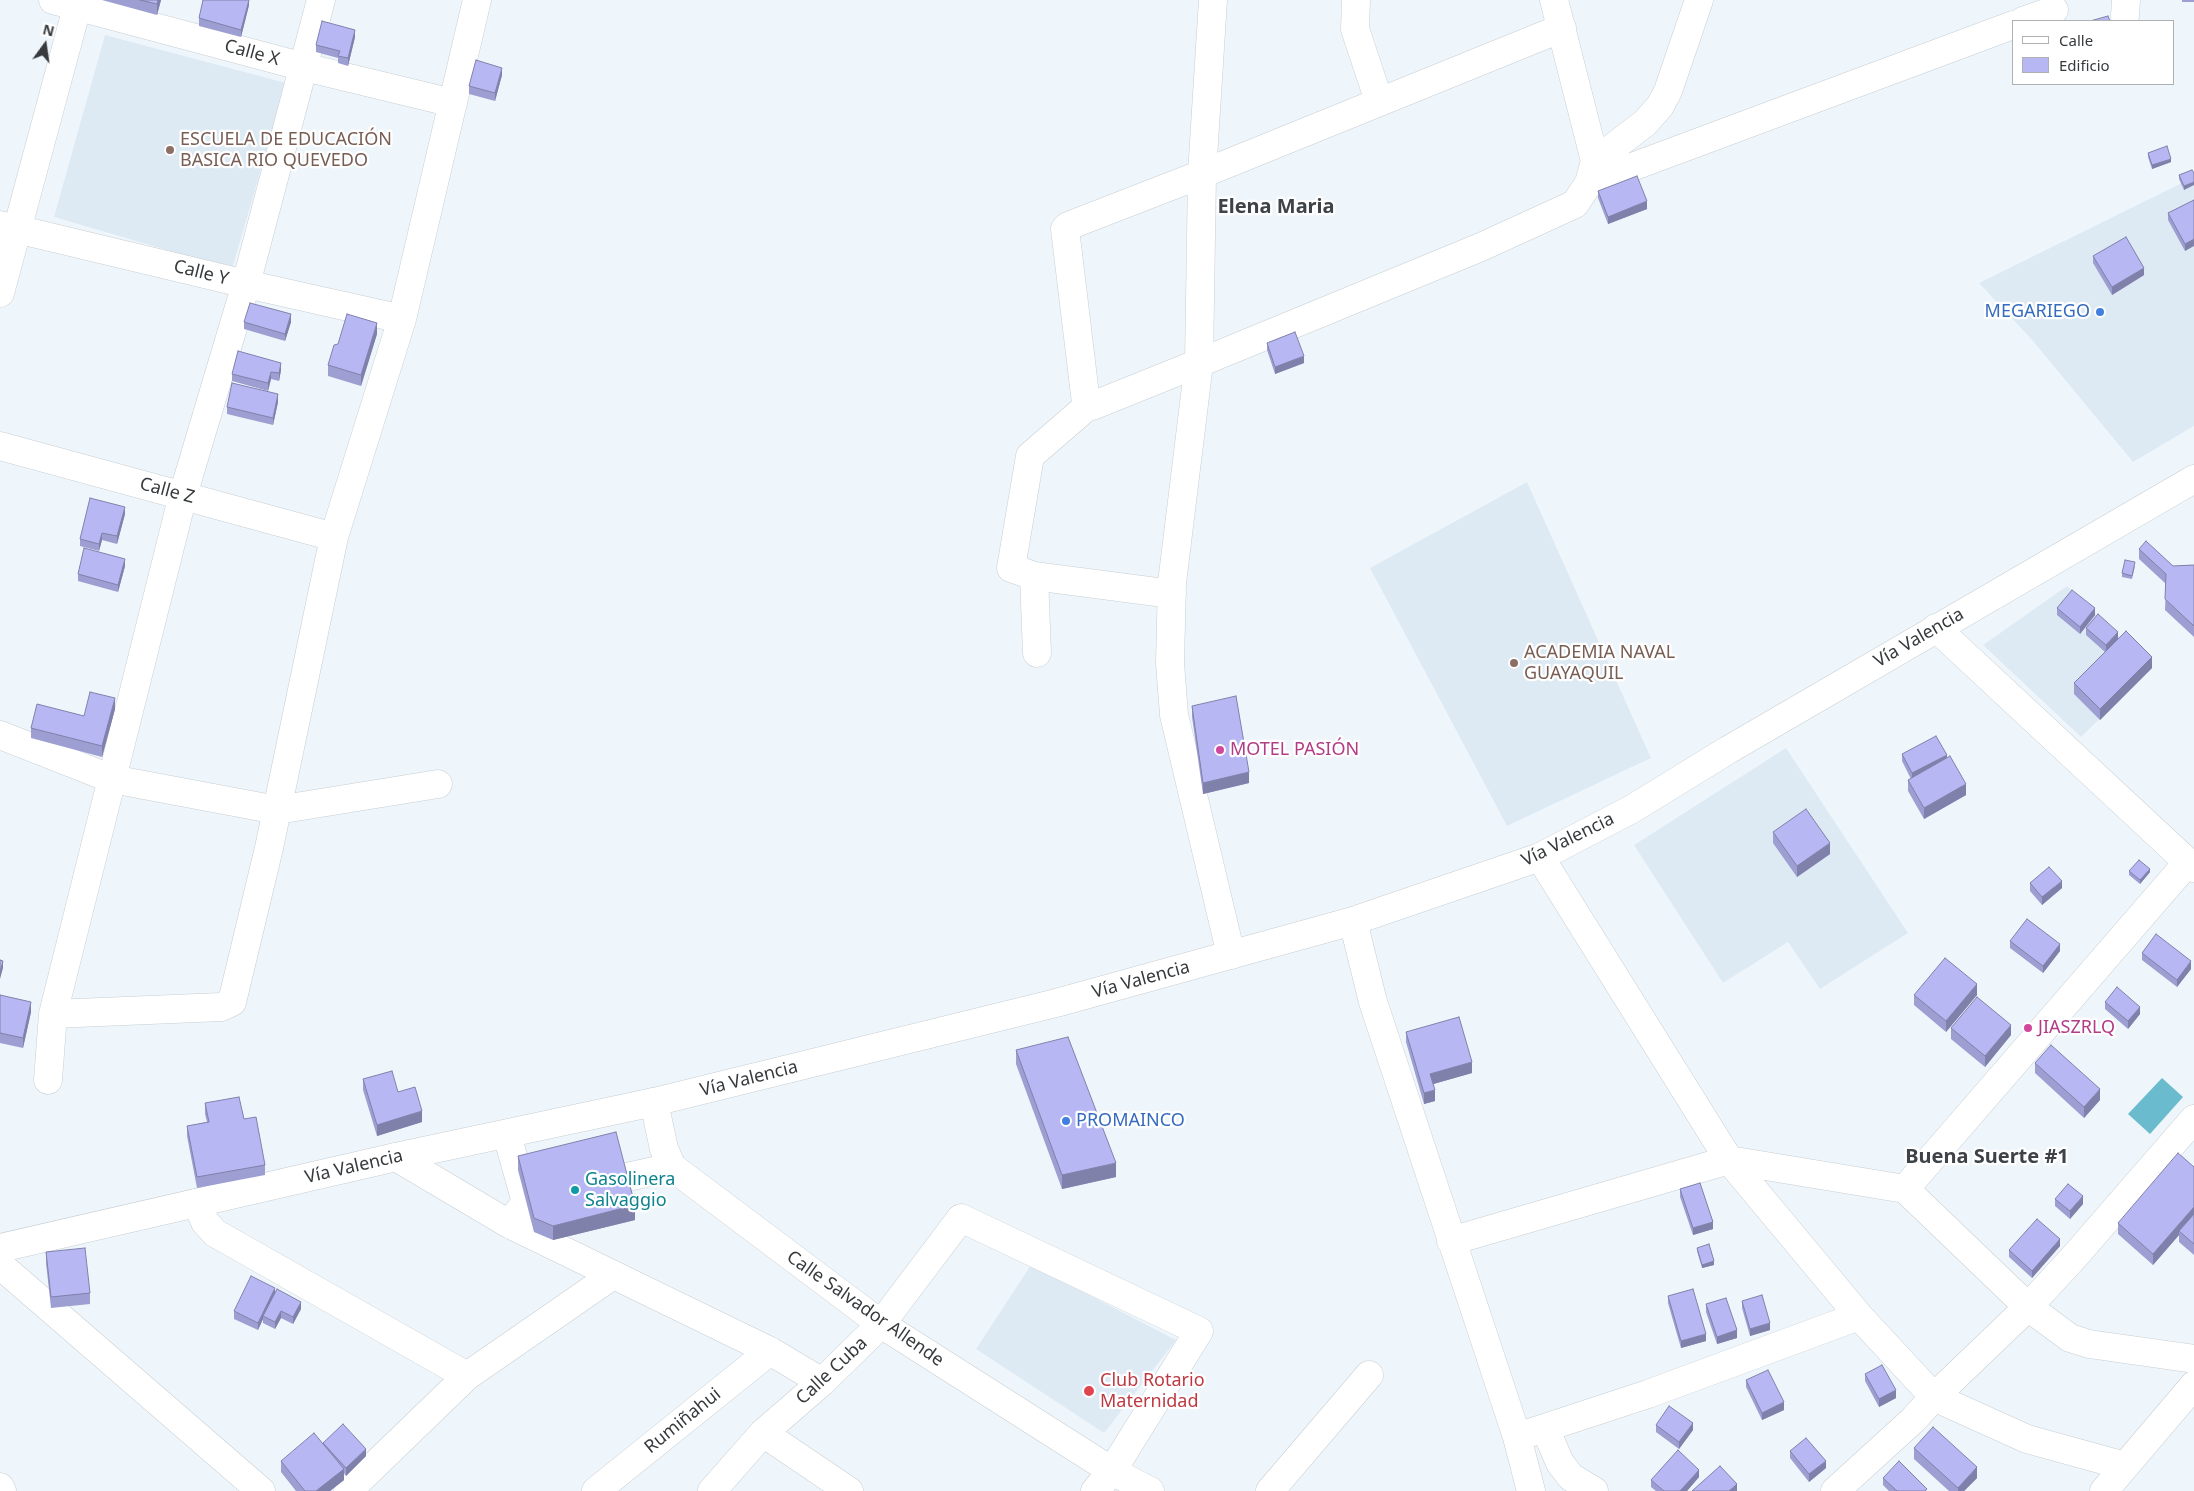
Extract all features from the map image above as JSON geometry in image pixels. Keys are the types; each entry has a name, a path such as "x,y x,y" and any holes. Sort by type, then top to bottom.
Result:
{"main road":[{"path":"48,1080 53,1014 183,495 246,284 321,0"},
{"path":"53,1014 221,1006 232,1002 277,810 334,537 402,319 477,0"},
{"path":"1213,0 1202,174 1199,363 1172,582 1170,663 1174,715 1231,955"},
{"path":"1356,0 1355,29 1379,101"},
{"path":"1554,0 1562,28 1592,172"},
{"path":"1640,164 1668,91 1699,0"},
{"path":"0,293 9,227 69,2"},
{"name":"Calle X","path":"69,2 304,67 453,103"},
{"path":"2026,20 2054,10"},
{"path":"1592,172 1640,164 2012,25"},
{"path":"1089,405 1086,403 1065,230 1072,224 1202,174 1562,28"},
{"path":"1172,594 1034,576 1011,568 1030,456 1089,405 1092,406 1199,363 1481,247 1575,204 1592,172 1645,123 1660,106 1668,91"},
{"name":"Calle Y","path":"9,227 402,319"},
{"name":"Calle Z","path":"0,446 334,537"},
{"name":"Vía Valencia","path":"1,1269 198,1202 396,1157 507,1135 654,1102 1056,1003 1352,921 1540,857 1632,809 1728,750 2194,479"},
{"path":"1034,576 1037,653"},
{"path":"1905,1189 2191,865 1936,628"},
{"path":"0,735 112,779 277,810 438,784"},
{"path":"1540,857 1729,1160 1859,1316 1934,1397 2027,1439 2125,1466"},
{"path":"1352,921 1373,1002 1517,1437 1531,1491"},
{"path":"623,1178 672,1167 664,1148 654,1102"},
{"path":"1835,1491 1913,1420 1934,1397 2028,1308 2194,1119"},
{"path":"507,1135 526,1202 509,1224"},
{"path":"396,1157 509,1224 770,1351 822,1382"},
{"path":"1451,1241 1729,1160 1905,1189 2028,1308 2070,1338 2089,1344 2194,1359"},
{"name":"Calle Salvador Allende","path":"672,1167 881,1324 1104,1481 1150,1491"},
{"path":"198,1202 205,1222 215,1233 467,1376"},
{"name":"Calle Cuba","path":"712,1491 763,1433 822,1382 881,1324 961,1218 1200,1331 1104,1481"},
{"path":"1,1269 261,1491"},
{"path":"348,1491 467,1376 613,1275"},
{"path":"1517,1437 1648,1394 1859,1316"},
{"name":"Rumiñahui","path":"596,1491 770,1351"},
{"path":"1270,1491 1369,1375"},
{"path":"2104,1491 2194,1385"},
{"path":"1545,1428 1560,1463 1571,1477 1594,1491"},
{"path":"763,1433 849,1491"},
{"path":"0,1487 2,1491"}],"shaded area":[{"name":"ESCUELA DE EDUCACIÓN BASICA RIO QUEVEDO","path":"105,35 286,83 232,269 54,217"},
{"name":"MEGARIEGO","path":"2194,177 2194,426 2133,462 2033,341 1979,283"},
{"name":"ACADEMIA NAVAL GUAYAQUIL","path":"1527,482 1651,758 1507,826 1370,568"},
{"path":"2067,586 2152,668 2081,737 1983,645"},
{"path":"1786,748 1908,933 1820,989 1788,942 1723,983 1634,845"},
{"name":"Club Rotario Maternidad","path":"1031,1265 1176,1340 1104,1433 976,1349"}],"water":[{"path":"2162,1078 2183,1097 2150,1134 2128,1114"}],"building":[{"path":"140,0 158,0 157,4"},
{"path":"203,0 249,0 241,30 199,18"},
{"path":"2108,16 2110,20 2094,20"},
{"path":"322,21 355,30 348,58 338,56 340,51 316,45"},
{"path":"476,60 502,68 495,93 469,86"},
{"path":"2167,146 2171,159 2152,165 2148,153"},
{"path":"2192,170 2194,182 2184,186 2179,175"},
{"path":"1637,176 1647,201 1608,217 1598,191"},
{"path":"2194,200 2194,239 2185,244 2168,213"},
{"path":"2126,237 2144,268 2112,287 2093,256"},
{"path":"250,303 291,314 285,334 244,322"},
{"path":"347,314 377,323 361,375 328,365 334,345 338,344"},
{"path":"1295,332 1304,356 1275,367 1267,343"},
{"path":"238,351 281,363 279,373 271,372 268,383 232,374"},
{"path":"232,383 278,394 273,418 227,407"},
{"path":"90,498 125,507 117,536 102,533 99,544 80,539"},
{"path":"2146,541 2173,566 2194,565 2194,626 2165,599 2166,574 2139,549"},
{"path":"84,548 125,559 118,585 78,574"},
{"path":"2125,560 2135,562 2132,576 2122,573"},
{"path":"2072,590 2095,608 2080,627 2057,608"},
{"path":"2098,614 2118,632 2106,645 2086,628"},
{"path":"2126,631 2152,657 2100,709 2074,683"},
{"path":"90,692 115,698 102,746 31,728 37,704 84,716"},
{"name":"MOTEL PASIÓN","path":"1236,696 1249,772 1203,783 1192,706"},
{"path":"1936,736 1947,755 1912,773 1902,754"},
{"path":"1950,756 1966,784 1924,808 1908,780"},
{"path":"1806,809 1830,843 1797,866 1773,832"},
{"path":"2139,860 2150,869 2140,880 2129,871"},
{"path":"2049,867 2062,881 2042,897 2030,883"},
{"path":"2027,919 2060,944 2043,966 2010,941"},
{"path":"2156,934 2191,961 2177,980 2142,953"},
{"path":"1945,958 1977,984 1946,1021 1914,995"},
{"path":"0,960 3,961 0,972"},
{"path":"2117,987 2140,1007 2128,1021 2105,1002"},
{"path":"0,995 31,1002 23,1038 0,1033"},
{"path":"1977,997 2011,1025 1985,1056 1951,1028"},
{"path":"1459,1017 1472,1062 1430,1074 1435,1090 1424,1093 1406,1032"},
{"name":"PROMAINCO","path":"1068,1037 1116,1163 1062,1175 1016,1050"},
{"path":"2051,1045 2100,1089 2084,1107 2035,1063"},
{"path":"392,1071 398,1092 415,1087 422,1111 377,1125 363,1079"},
{"path":"239,1097 244,1119 256,1117 265,1165 197,1177 187,1126 209,1122 205,1103"},
{"name":"Gasolinera Salvaggio","path":"616,1132 635,1205 553,1226 534,1218 518,1156"},
{"path":"2178,1153 2194,1167 2194,1207 2153,1254 2118,1223"},
{"path":"1700,1183 1713,1222 1693,1228 1680,1189"},
{"path":"2068,1184 2083,1196 2070,1211 2055,1199"},
{"path":"2194,1214 2194,1244 2179,1231"},
{"path":"2037,1219 2060,1239 2032,1271 2009,1250"},
{"path":"1709,1244 1714,1261 1702,1265 1697,1248"},
{"path":"85,1248 90,1293 51,1297 46,1252"},
{"path":"251,1276 275,1288 258,1323 234,1311"},
{"path":"277,1289 301,1302 293,1317 281,1311 275,1322 263,1316"},
{"path":"1693,1289 1706,1334 1681,1341 1668,1296"},
{"path":"1762,1295 1770,1323 1750,1329 1742,1301"},
{"path":"1726,1298 1737,1330 1717,1337 1706,1304"},
{"path":"1882,1365 1896,1390 1879,1399 1865,1374"},
{"path":"1768,1370 1784,1402 1762,1413 1746,1380"},
{"path":"1669,1406 1693,1423 1679,1442 1656,1425"},
{"path":"343,1424 366,1449 346,1468 323,1443"},
{"path":"1933,1427 1977,1467 1958,1488 1914,1448"},
{"path":"314,1433 344,1469 316,1491 305,1491 281,1461"},
{"path":"1806,1438 1826,1461 1809,1474 1790,1451"},
{"path":"1678,1450 1699,1470 1680,1491 1664,1491 1651,1480"},
{"path":"1899,1461 1927,1489 1925,1491 1897,1491 1883,1478"},
{"path":"1720,1466 1737,1484 1729,1491 1692,1491"}],"place":[{"name":"ESCUELA DE EDUCACIÓN BASICA RIO QUEVEDO","path":"170,150"},
{"name":"MEGARIEGO","path":"2100,312"},
{"name":"ACADEMIA NAVAL GUAYAQUIL","path":"1514,663"},
{"name":"MOTEL PASIÓN","path":"1220,750"},
{"name":"JIASZRLQ","path":"2028,1028"},
{"name":"PROMAINCO","path":"1066,1121"},
{"name":"Gasolinera Salvaggio","path":"575,1190"},
{"name":"Club Rotario Maternidad","path":"1089,1391"}],"district":[{"name":"Elena Maria","path":"1276,207"},
{"name":"Buena Suerte #1","path":"1987,1157"}]}
